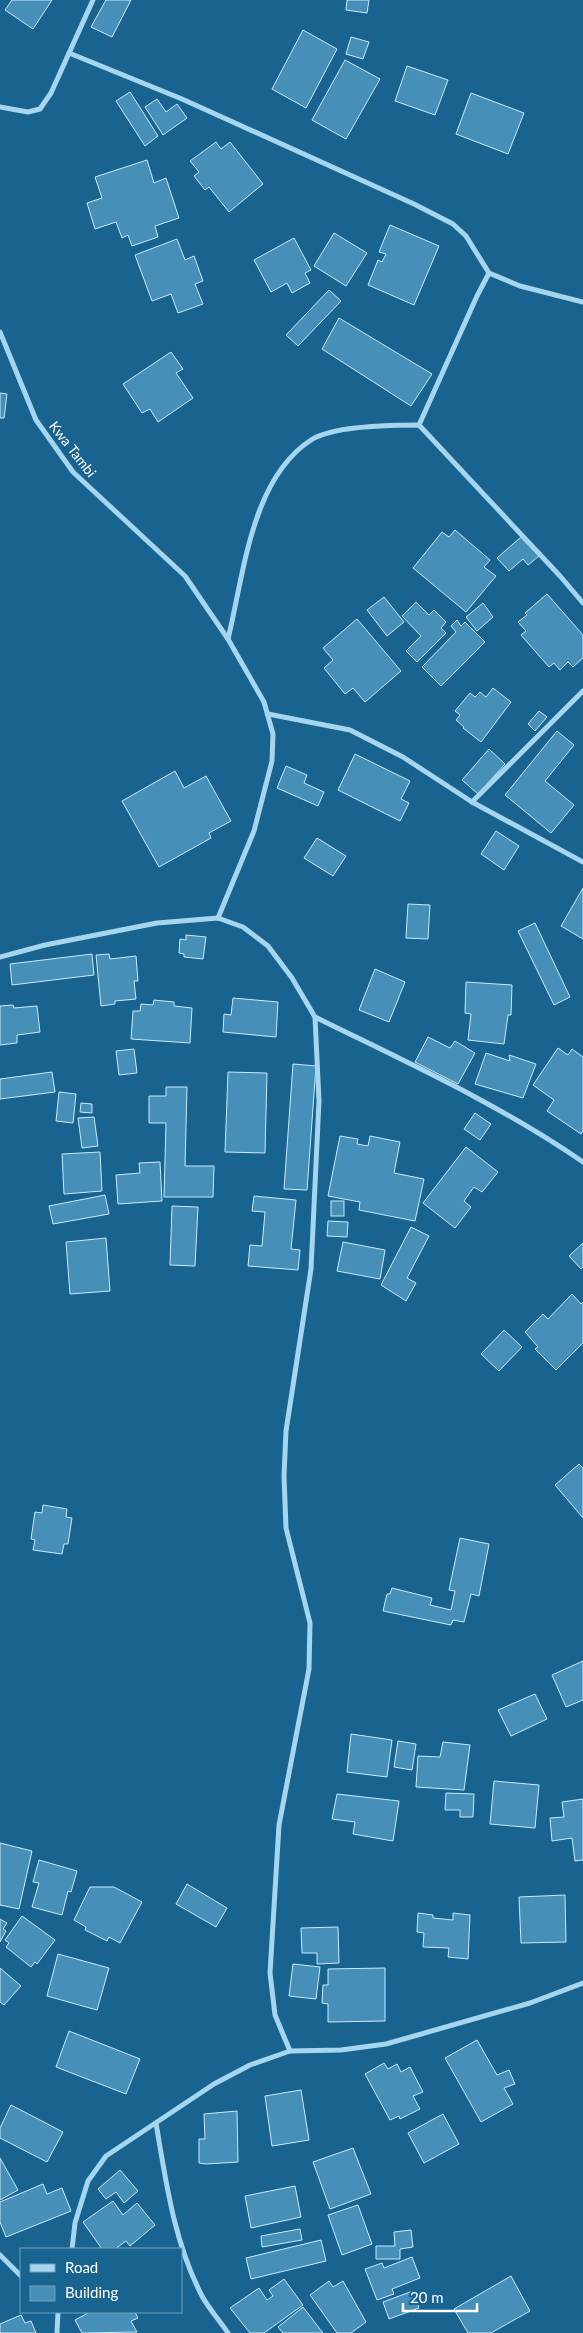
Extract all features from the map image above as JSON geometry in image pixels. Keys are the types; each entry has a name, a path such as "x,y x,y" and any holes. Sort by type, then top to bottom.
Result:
{"street":[{"path":"0,107 28,112 40,108 51,93 93,0"},
{"path":"69,53 182,99 414,204 453,224 466,236 489,273 520,286 583,302"},
{"path":"419,425 489,273"},
{"name":"Kwa Tambi","path":"0,332 36,420 73,472 185,576 228,638 254,681 268,714 273,734 272,761 265,793 254,831 218,918"},
{"path":"228,638 247,549 264,497 284,465 311,440 327,434 386,426 419,425 583,603"},
{"path":"472,802 583,691"},
{"path":"268,714 350,730 403,757 472,802 583,862"},
{"path":"0,957 45,945 157,923 218,918 243,928 268,946 292,978 315,1017 319,1101 311,1269 286,1431 284,1476 286,1528 310,1623 309,1670 279,1826 270,1973 275,2015 290,2051"},
{"path":"315,1017 496,1108 546,1136 583,1162"},
{"path":"72,2248 75,2224 88,2181 106,2156 214,2084 250,2065 290,2051 341,2050 386,2044 530,2003 583,1983"},
{"path":"156,2123 168,2192 182,2248"},
{"path":"182,2249 203,2297 228,2333"},
{"path":"0,2255 20,2275"},
{"path":"57,2333 58,2313"}],"building":[{"path":"12,0 52,0 33,29 5,10"},
{"path":"106,0 131,0 112,37 91,27"},
{"path":"347,0 369,0 367,13 346,10"},
{"path":"303,30 337,49 306,108 272,89"},
{"path":"351,37 369,42 363,59 346,54"},
{"path":"345,60 380,79 346,139 312,120"},
{"path":"407,66 448,80 435,115 395,101"},
{"path":"130,92 158,136 145,146 116,101"},
{"path":"471,93 524,113 508,154 456,134"},
{"path":"157,99 166,112 177,104 187,118 163,135 145,107"},
{"path":"216,142 221,149 230,142 263,184 229,212 209,187 205,190 194,176 199,172 190,161"},
{"path":"147,160 154,183 166,178 179,218 155,226 158,237 132,246 128,235 122,238 116,222 95,229 87,203 102,198 95,177"},
{"path":"390,225 439,246 414,305 368,285 378,260 382,262 386,254 379,252"},
{"path":"334,233 367,253 346,286 314,266"},
{"path":"294,238 311,270 305,273 310,283 292,293 287,283 271,292 254,260"},
{"path":"177,239 185,260 194,256 203,281 195,284 203,304 178,313 171,294 152,301 135,255"},
{"path":"329,290 341,301 298,346 286,335"},
{"path":"339,318 432,374 411,406 322,349"},
{"path":"171,352 183,369 176,373 193,398 158,422 150,409 142,413 123,384"},
{"path":"0,393 7,394 4,418 0,418"},
{"path":"455,530 490,560 484,567 496,576 466,612 413,568 442,532 449,537"},
{"path":"521,537 539,556 528,565 523,559 509,571 497,558"},
{"path":"547,594 583,635 583,658 573,667 568,662 560,670 554,663 549,667 521,635 526,631 518,622 527,615 525,613"},
{"path":"384,597 404,622 387,636 367,610"},
{"path":"416,602 429,615 434,610 446,622 441,628 446,633 417,662 406,651 421,636 402,616"},
{"path":"483,603 493,617 477,631 466,617"},
{"path":"357,619 401,671 365,702 353,688 345,694 324,668 333,660 323,648"},
{"path":"457,620 461,626 465,622 485,642 441,686 422,667 456,632 451,626"},
{"path":"493,688 511,702 481,742 456,720 460,715 455,711 470,693 475,697 480,692 486,697"},
{"path":"539,711 547,717 535,731 528,724"},
{"path":"557,731 574,745 545,781 574,805 551,833 505,795"},
{"path":"489,749 505,764 478,794 462,780"},
{"path":"355,754 410,781 401,799 409,803 400,821 338,790"},
{"path":"286,766 307,775 304,783 324,792 318,806 277,788"},
{"path":"175,771 184,788 206,776 231,821 209,833 211,838 159,867 122,801"},
{"path":"496,831 519,846 504,870 481,854"},
{"path":"317,838 346,856 333,876 304,858"},
{"path":"583,888 583,939 561,926"},
{"path":"408,904 430,905 428,939 406,938"},
{"path":"535,923 570,997 554,1005 518,931"},
{"path":"186,935 206,937 203,959 184,957 184,954 179,953 180,939 186,940"},
{"path":"92,954 94,975 12,985 10,964"},
{"path":"109,954 110,959 136,956 138,981 134,981 136,999 115,1001 115,1004 101,1006 96,955"},
{"path":"375,969 405,982 389,1022 359,1010"},
{"path":"466,982 512,985 511,1015 508,1015 504,1044 468,1040 471,1014 465,1013"},
{"path":"233,998 278,1002 276,1037 223,1032 224,1014 231,1015"},
{"path":"154,1000 174,1002 174,1006 192,1008 190,1043 131,1039 133,1011 140,1011 141,1004 153,1005"},
{"path":"13,1005 14,1008 37,1006 40,1032 17,1035 17,1043 0,1045 0,1006"},
{"path":"428,1037 450,1048 455,1041 475,1053 458,1084 415,1062"},
{"path":"558,1048 568,1055 572,1049 583,1057 583,1131 581,1134 547,1111 554,1100 533,1085"},
{"path":"134,1049 137,1073 119,1075 116,1051"},
{"path":"486,1053 510,1061 509,1055 536,1064 523,1098 475,1084"},
{"path":"293,1064 316,1066 307,1190 284,1189"},
{"path":"52,1072 55,1092 0,1099 0,1079"},
{"path":"228,1072 267,1073 265,1153 225,1152"},
{"path":"166,1087 187,1087 185,1166 214,1166 213,1197 164,1197 166,1123 149,1123 149,1096 166,1096"},
{"path":"59,1092 76,1094 73,1123 56,1121"},
{"path":"81,1103 92,1104 92,1113 80,1112"},
{"path":"475,1113 491,1124 480,1140 464,1129"},
{"path":"94,1117 98,1146 82,1148 78,1118"},
{"path":"340,1136 358,1139 357,1144 368,1146 370,1136 400,1142 394,1173 424,1179 415,1221 359,1210 360,1202 328,1196"},
{"path":"466,1147 498,1172 482,1192 474,1187 464,1201 471,1207 455,1228 423,1203"},
{"path":"100,1152 102,1191 64,1194 62,1154"},
{"path":"160,1162 162,1201 118,1204 116,1175 140,1173 139,1163"},
{"path":"105,1195 109,1214 53,1224 49,1206"},
{"path":"254,1196 296,1200 291,1249 300,1250 298,1270 248,1266 250,1245 262,1246 265,1212 252,1211"},
{"path":"331,1201 344,1201 344,1216 331,1216"},
{"path":"172,1206 198,1207 195,1266 170,1265"},
{"path":"328,1221 348,1222 347,1237 327,1236"},
{"path":"411,1227 429,1236 407,1278 416,1283 406,1301 381,1285"},
{"path":"106,1238 110,1291 70,1294 66,1242"},
{"path":"343,1242 385,1250 380,1279 337,1271"},
{"path":"583,1243 583,1267 581,1269 569,1256"},
{"path":"572,1294 581,1304 583,1302 583,1343 556,1370 535,1349 538,1347 525,1332 543,1314 548,1319"},
{"path":"504,1330 522,1347 499,1371 481,1354"},
{"path":"579,1464 583,1468 583,1518 555,1485"},
{"path":"43,1505 67,1509 66,1517 72,1518 68,1544 64,1544 62,1554 33,1550 35,1540 31,1539 35,1512 42,1513"},
{"path":"460,1538 489,1544 479,1596 471,1594 464,1622 453,1620 451,1625 383,1611 387,1594 390,1594 392,1588 432,1598 430,1605 451,1610 455,1591 449,1590"},
{"path":"583,1661 583,1700 566,1707 552,1675"},
{"path":"535,1694 547,1719 511,1736 498,1710"},
{"path":"351,1734 392,1740 387,1777 347,1772"},
{"path":"398,1741 416,1744 412,1770 394,1767"},
{"path":"443,1742 470,1745 464,1790 416,1787 418,1756 440,1757"},
{"path":"494,1781 539,1785 535,1828 490,1824"},
{"path":"446,1793 474,1794 473,1817 460,1817 460,1810 445,1810"},
{"path":"337,1794 399,1801 393,1841 353,1834 355,1822 332,1819"},
{"path":"583,1799 583,1860 575,1861 572,1838 552,1841 550,1818 564,1817 562,1802"},
{"path":"0,1843 32,1851 19,1909 0,1905"},
{"path":"39,1860 77,1871 71,1892 68,1891 62,1915 32,1907 39,1883 33,1882"},
{"path":"187,1884 227,1908 216,1927 176,1904"},
{"path":"90,1887 114,1887 142,1902 120,1943 109,1937 107,1941 85,1930 86,1927 74,1920"},
{"path":"565,1895 566,1942 521,1943 519,1897"},
{"path":"418,1913 433,1915 433,1918 453,1920 453,1913 470,1915 468,1959 448,1957 449,1948 423,1947 424,1933 417,1932"},
{"path":"22,1916 55,1940 37,1964 35,1962 31,1967 6,1947 9,1943 5,1940"},
{"path":"0,1919 7,1923 3,1929 6,1931 0,1942"},
{"path":"338,1927 339,1963 317,1964 317,1953 302,1953 301,1928"},
{"path":"58,1954 109,1968 97,2010 47,1996"},
{"path":"293,1964 320,1967 316,1999 289,1996"},
{"path":"0,1968 21,1986 4,2005 0,2002"},
{"path":"385,1968 385,2021 328,2022 328,2004 322,2003 323,1985 328,1985 328,1969"},
{"path":"69,2031 140,2059 126,2094 56,2067"},
{"path":"477,2040 497,2075 509,2070 515,2084 504,2088 513,2104 481,2122 445,2058"},
{"path":"384,2063 388,2069 397,2064 401,2072 410,2067 423,2092 413,2096 420,2109 400,2119 399,2116 390,2120 365,2074"},
{"path":"301,2090 309,2140 272,2146 265,2096"},
{"path":"11,2105 63,2132 47,2162 0,2138 0,2128"},
{"path":"237,2111 238,2162 199,2163 199,2139 205,2139 204,2114"},
{"path":"443,2114 459,2144 424,2163 408,2133"},
{"path":"353,2148 371,2194 330,2209 313,2162"},
{"path":"0,2158 18,2190 0,2200"},
{"path":"120,2170 138,2191 124,2203 116,2192 106,2199 98,2189"},
{"path":"43,2184 47,2194 62,2188 71,2211 6,2237 0,2222 0,2202"},
{"path":"295,2186 301,2217 251,2228 245,2196"},
{"path":"113,2201 123,2215 137,2203 155,2225 130,2246 126,2241 116,2248 101,2248 83,2222"},
{"path":"358,2205 372,2244 342,2255 328,2215"},
{"path":"300,2229 302,2240 262,2247 261,2236"},
{"path":"411,2230 413,2247 400,2249 400,2259 376,2259 376,2246 395,2246 394,2232"},
{"path":"321,2240 326,2261 251,2279 246,2258"},
{"path":"412,2257 420,2278 392,2289 394,2294 377,2300 365,2269 382,2263 384,2268"},
{"path":"511,2276 530,2311 491,2333 468,2333 454,2309"},
{"path":"284,2279 303,2305 264,2333 250,2333 230,2308 259,2288 267,2300 273,2296 269,2290"},
{"path":"329,2281 333,2287 343,2281 366,2322 351,2333 337,2333 310,2295"},
{"path":"413,2291 419,2308 389,2319 383,2302"},
{"path":"303,2307 323,2333 283,2333 278,2327"},
{"path":"88,2313 136,2313 138,2318 131,2321 137,2332 82,2333 75,2320"},
{"path":"21,2315 25,2323 31,2321 36,2333 0,2333 0,2324"}]}
